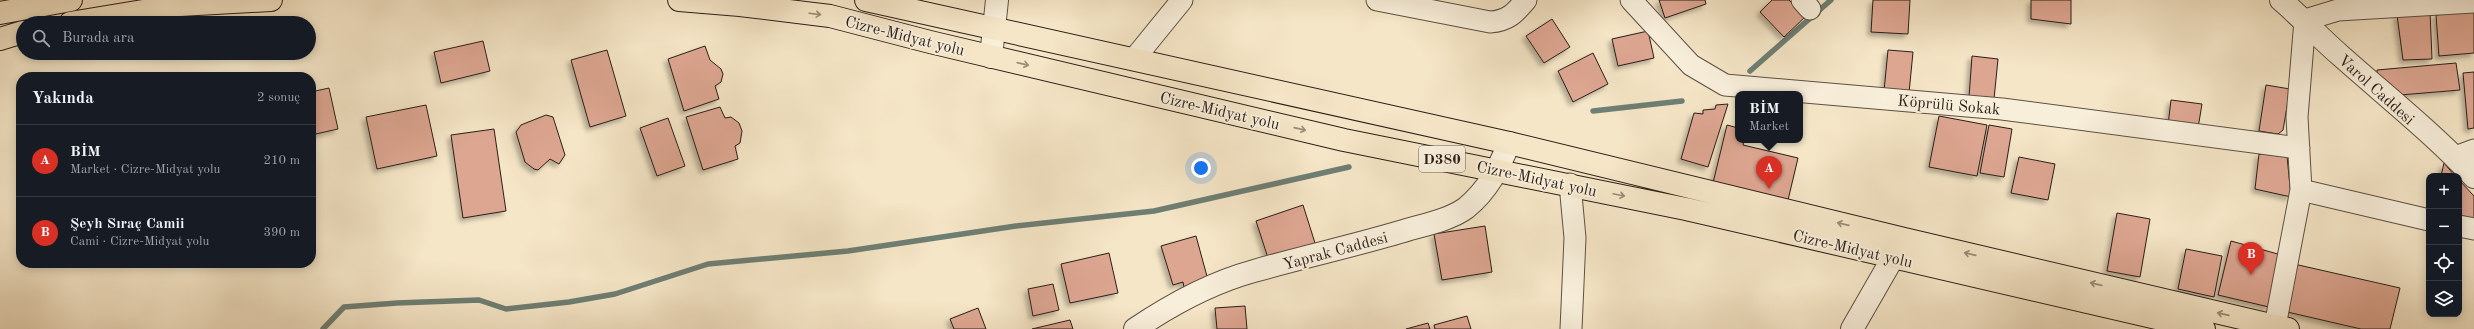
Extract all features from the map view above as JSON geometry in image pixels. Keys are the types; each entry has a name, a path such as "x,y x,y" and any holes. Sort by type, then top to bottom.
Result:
{"highway":[{"path":"0,14 70,0"},
{"path":"113,16 180,5 271,0"},
{"name":"Cizre-Midyat yolu","path":"679,0 783,5 991,57 1344,140 1898,248 2281,328"},
{"name":"Cizre-Midyat yolu","path":"866,0 1509,143 2204,329"},
{"path":"0,39 16,34"}],"street":[{"path":"991,57 997,0"},
{"path":"1134,59 1182,0"},
{"path":"1377,0 1438,6 1490,22 1502,21 1512,16 1526,0"},
{"name":"Köprülü Sokak","path":"1631,0 1691,65 1725,85 1794,91"},
{"name":"Varol Caddesi","path":"2281,0 2305,20 2335,51 2465,153 2474,177"},
{"path":"2281,328 2301,190 2297,117 2305,20 2338,5 2454,1 2474,2"},
{"path":"0,27 16,28"},
{"name":"Köprülü Sokak","path":"1803,92 2002,109 2299,148"},
{"name":"Yaprak Caddesi","path":"1135,329 1203,289 1253,271 1374,240 1440,220 1465,208 1486,188 1498,170 1509,143"},
{"path":"1570,184 1575,238 1571,329"},
{"path":"2301,190 2426,219"},
{"path":"2462,227 2474,230"},
{"path":"1852,329 1898,248"}],"building":[{"path":"1659,0 1705,0 1706,4 1665,18"},
{"path":"1772,0 1789,0 1805,17 1784,37 1760,12"},
{"path":"1873,0 1910,0 1908,34 1871,32"},
{"path":"2031,0 2071,0 2071,24 2031,19"},
{"path":"2430,11 2432,59 2403,60 2397,15"},
{"path":"2474,11 2474,53 2439,56 2436,15"},
{"path":"1552,19 1570,47 1544,63 1526,36"},
{"path":"1648,31 1654,58 1618,66 1612,39"},
{"path":"483,41 490,71 441,83 434,52"},
{"path":"705,46 710,60 721,69 723,74 721,82 715,86 719,99 684,111 668,59"},
{"path":"607,50 626,116 590,127 571,60"},
{"path":"1888,50 1913,52 1909,93 1884,91"},
{"path":"1593,53 1608,84 1573,102 1558,71"},
{"path":"1972,56 1998,59 1994,99 1969,97"},
{"path":"2456,63 2460,90 2400,95 2377,73 2377,70"},
{"path":"2474,72 2474,128 2468,129 2463,73"},
{"path":"2266,85 2290,89 2283,130 2278,134 2259,131"},
{"path":"329,88 338,129 316,134 316,91"},
{"path":"2171,100 2202,104 2198,128 2168,125"},
{"path":"1728,104 1708,167 1681,159 1694,113 1703,114 1703,110 1715,109 1716,105"},
{"path":"426,105 437,156 377,169 366,117"},
{"path":"720,107 725,118 731,117 739,123 742,131 740,143 735,146 738,159 703,170 686,117"},
{"path":"546,115 553,117 565,155 559,164 550,159 538,170 534,169 525,162 516,132 521,125"},
{"path":"1939,116 1987,125 1977,176 1929,167"},
{"path":"668,118 685,166 657,176 640,128"},
{"path":"1727,125 1735,127 1735,143 1743,143 1743,145 1798,158 1788,200 1713,183"},
{"path":"1989,125 2012,129 2004,177 1980,173"},
{"path":"494,129 506,211 463,218 451,135"},
{"path":"2259,154 2287,156 2291,197 2255,189"},
{"path":"2019,157 2055,164 2048,200 2011,193"},
{"path":"2444,163 2452,173 2442,173"},
{"path":"2462,183 2474,196 2474,223 2462,221"},
{"path":"1303,205 1315,243 1268,258 1256,221"},
{"path":"2117,213 2150,219 2140,277 2107,271"},
{"path":"1485,226 1492,272 1442,280 1434,234"},
{"path":"1196,236 1208,280 1184,287 1183,282 1173,285 1161,246"},
{"path":"2231,241 2285,256 2269,307 2218,295"},
{"path":"2186,249 2222,256 2214,297 2178,289"},
{"path":"1109,253 1118,293 1070,303 1061,264"},
{"path":"2294,264 2400,288 2390,329 2361,329 2283,311"},
{"path":"1053,284 1059,310 1033,316 1028,289"},
{"path":"1245,306 1247,329 1217,329 1215,308"},
{"path":"978,308 986,329 954,329 950,319"},
{"path":"1467,316 1471,329 1435,329 1434,325"},
{"path":"1070,320 1073,329 1032,329"},
{"path":"1428,323 1430,329 1406,329"}],"waterway":[{"path":"1750,71 1831,0"},
{"path":"1593,111 1682,101"},
{"path":"323,329 344,307 397,303 479,300 506,309 569,302 615,294 708,264 848,251 1016,226 1154,211 1349,167"}],"place":[{"name":"BİM","path":"1769,189"},
{"name":"Şeyh Sıraç Camii","path":"2251,275"}]}
